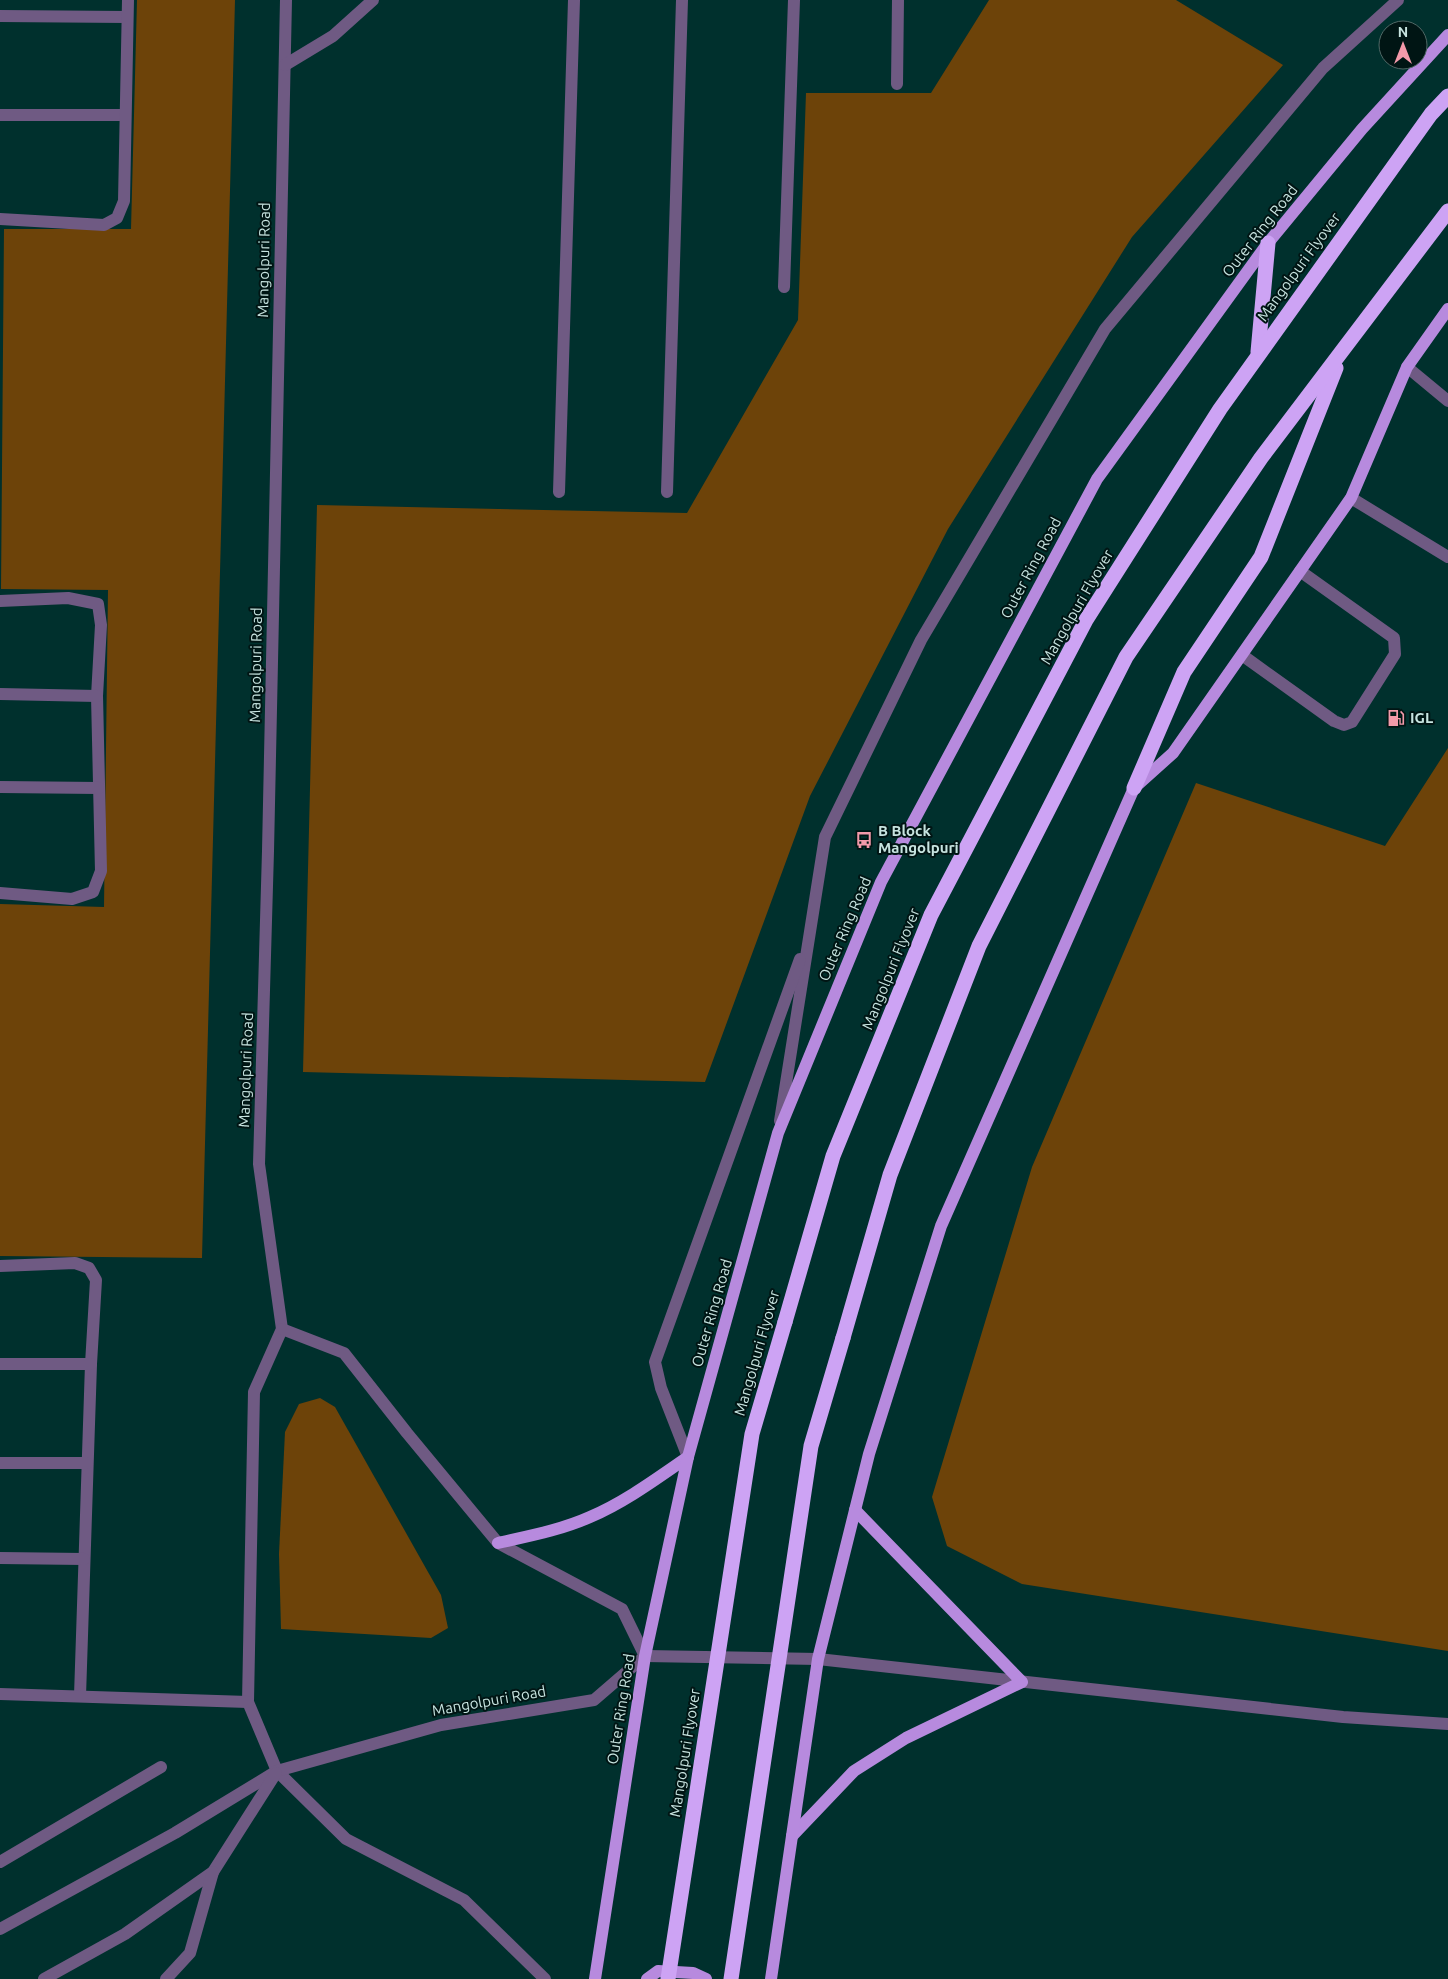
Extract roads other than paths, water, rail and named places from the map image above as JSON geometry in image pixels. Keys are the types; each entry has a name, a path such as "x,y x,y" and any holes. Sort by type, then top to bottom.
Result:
{"highway":[{"name":"Mangolpuri Flyover","path":"668,1979 752,1434 833,1156 931,915 1086,620 1258,354 1431,114 1448,96"},
{"path":"731,1979 812,1446 890,1175 979,946 1126,657 1261,458 1448,211"},
{"path":"1258,354 1268,243"},
{"path":"1134,788 1184,672 1261,557 1343,350"}],"main road":[{"name":"Outer Ring Road","path":"595,1979 646,1656 688,1457 778,1133 881,882 1097,479 1268,243 1362,129 1448,35"},
{"path":"771,1979 818,1659 869,1454 942,1226 1134,788 1173,753 1351,498 1407,367 1448,309"},
{"path":"498,1543 588,1518 617,1505 688,1457"},
{"path":"792,1836 854,1771 906,1738 1022,1682 855,1510"},
{"path":"647,1979 658,1971 693,1973 706,1979"}],"street":[{"path":"0,219 104,225 117,218 124,201 124,115 128,0"},
{"name":"Mangolpuri Road","path":"282,1329 259,1164 268,851 286,0"},
{"path":"285,65 333,36 373,0"},
{"path":"559,492 574,0"},
{"path":"667,492 682,0"},
{"path":"784,286 794,0"},
{"path":"897,84 898,0"},
{"path":"778,1133 825,837 916,649 1106,329 1322,68 1398,0"},
{"path":"0,16 127,17"},
{"path":"0,115 124,115"},
{"path":"1407,367 1448,402"},
{"path":"1351,498 1448,557"},
{"path":"1242,655 1334,721 1344,725 1352,722 1395,654 1394,638 1300,571"},
{"path":"0,601 68,598 98,604 101,625 97,696 101,871 93,892 72,899 0,893"},
{"path":"0,694 97,696"},
{"path":"0,787 99,788"},
{"path":"688,1457 661,1388 655,1362 810,931"},
{"path":"0,1266 75,1263 89,1268 96,1280 90,1364 80,1696"},
{"path":"545,1979 464,1900 346,1839 277,1771 248,1702 254,1392 282,1329 344,1353 498,1543 622,1609 646,1656 818,1659 1343,1717 1448,1724"},
{"path":"0,1364 90,1364"},
{"path":"0,1463 88,1463"},
{"path":"0,1558 84,1559"},
{"name":"Mangolpuri Road","path":"0,1929 175,1833 277,1771 441,1725 594,1700 646,1656"},
{"path":"0,1694 248,1702"},
{"path":"0,1862 161,1767"},
{"path":"166,1979 190,1953 213,1872 277,1771"},
{"path":"44,1979 125,1934 213,1872"}],"place":[{"name":"IGL","path":"1396,718"},
{"name":"B Block Mangolpuri","path":"864,840"}]}
